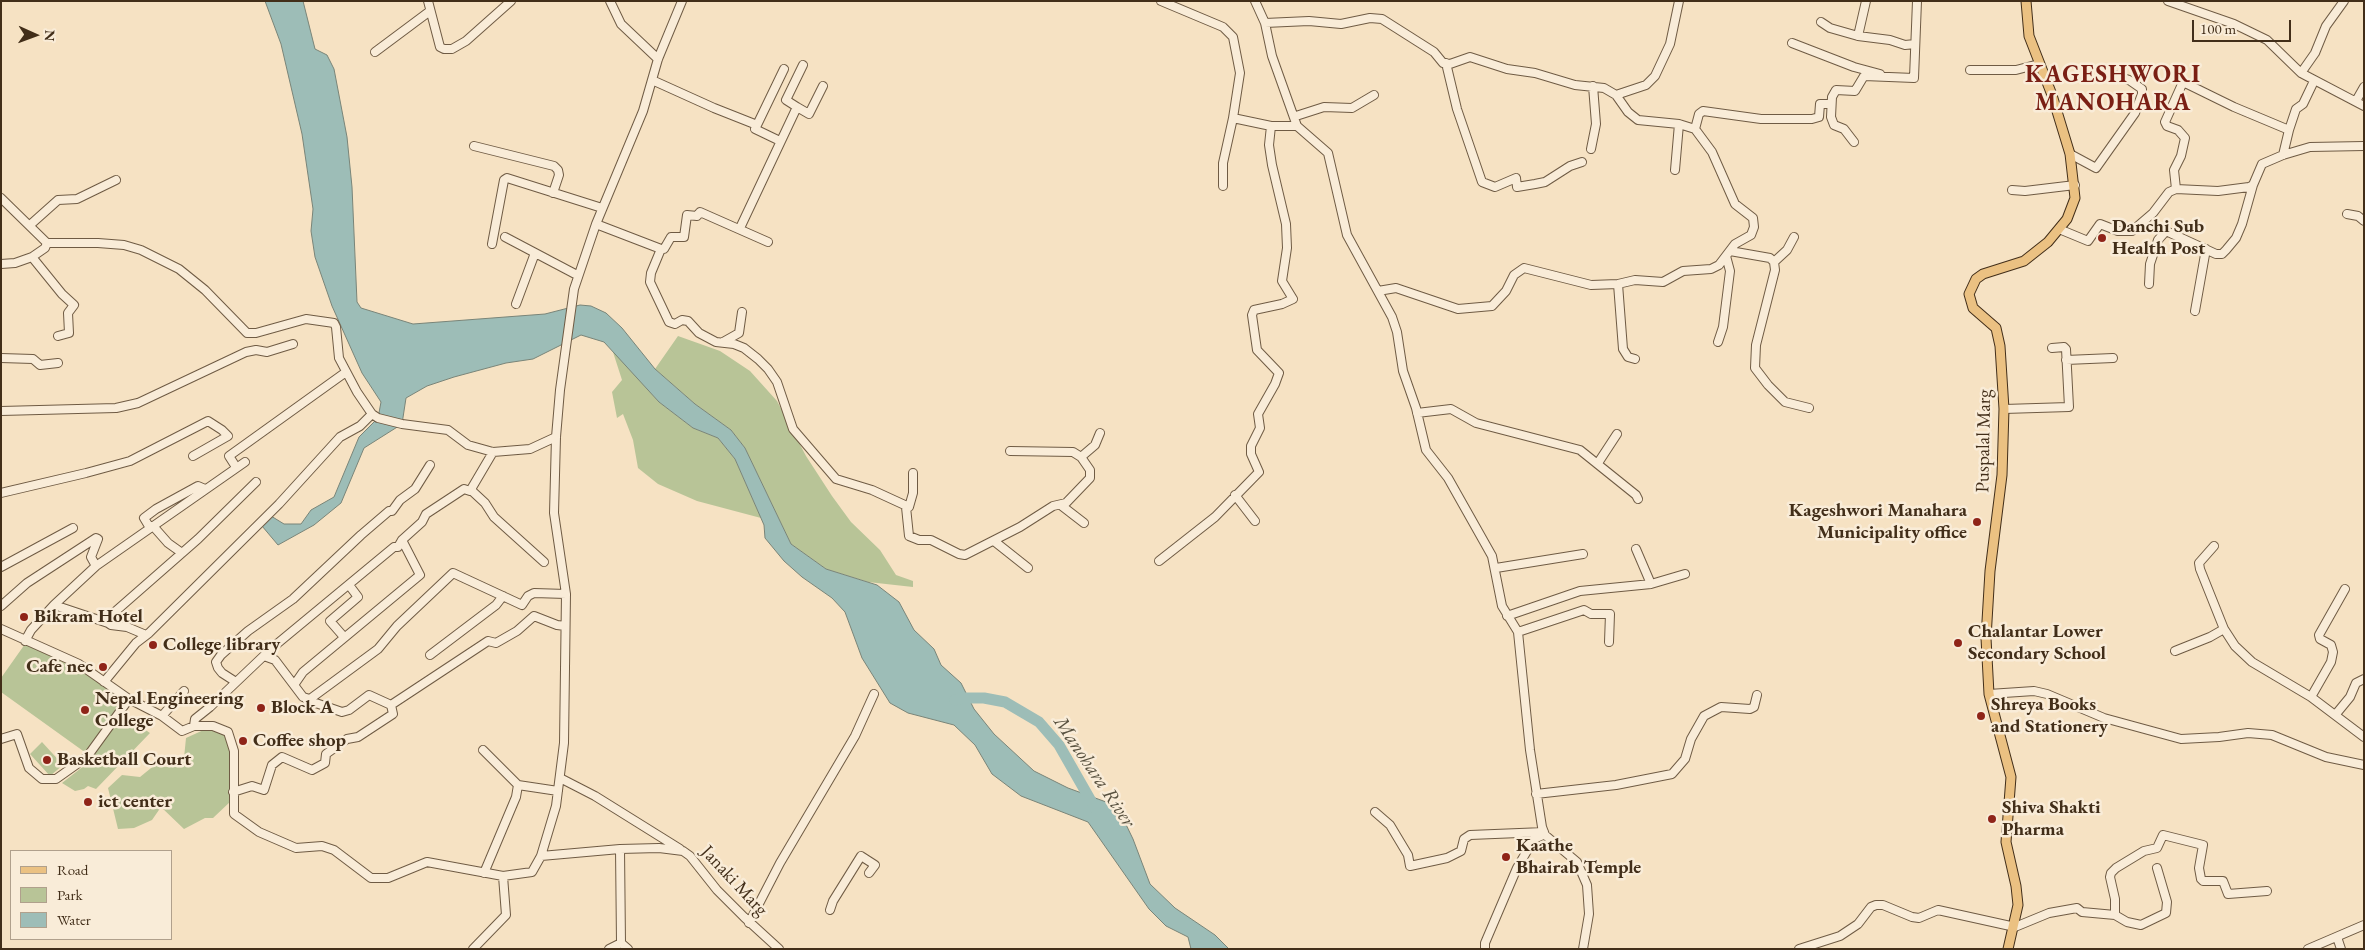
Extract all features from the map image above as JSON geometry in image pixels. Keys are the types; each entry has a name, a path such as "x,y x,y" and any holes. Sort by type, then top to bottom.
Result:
{"main road":[{"name":"Puspalal Marg","path":"2008,949 2014,927 2018,897 2006,842 2011,777 1989,694 1987,620 1992,555 2002,474 2004,409 2000,346 1996,328 1973,308 1969,294 1976,279 1991,271 2024,261 2048,242 2071,210 2075,198 2070,154 2055,104 2029,36 2026,1"}],"street":[{"path":"428,1 440,47 444,50 452,49 466,41 511,1"},
{"path":"610,1 621,24 658,59"},
{"path":"1,629 79,664 129,699 162,716 182,731 194,726 213,726 228,732 234,751 234,814 259,832 296,848 322,846 334,850 371,878 388,878 427,862 503,876 532,872 541,856 558,791 565,720 566,594 554,513 556,437 564,355 574,289 577,274 602,208 643,111 658,59 682,1"},
{"path":"1161,1 1223,27 1233,37 1240,74 1223,163 1222,186"},
{"path":"1255,1 1265,23 1272,56 1296,116 1297,126"},
{"path":"1616,95 1646,84 1654,76 1670,44 1679,1"},
{"path":"1858,36 1866,1"},
{"path":"1854,142 1844,129 1834,125 1831,117 1832,97 1836,90 1855,91 1864,76 1914,78 1917,1"},
{"path":"2168,1 2234,24 2267,40 2301,73 2364,106"},
{"path":"2301,73 2315,53 2326,26 2344,1"},
{"path":"375,52 430,10"},
{"path":"1265,23 1309,21 1340,24 1370,18 1382,19 1434,52 1446,63 1457,109 1482,182 1495,187 1516,178 1517,187 1540,183 1554,177 1570,166 1582,162"},
{"path":"1821,22 1830,28 1858,36 1890,40 1905,45 1915,44"},
{"path":"1792,43 1854,67 1889,76"},
{"path":"1378,291 1396,288 1458,309 1492,306 1506,291 1514,275 1524,268 1591,285 1618,284 1635,280 1663,282 1683,271 1711,270 1719,265 1735,244 1751,235 1754,227 1753,218 1735,204 1712,152 1695,129 1679,124 1638,120 1628,112 1616,95 1604,88 1575,85 1535,73 1507,69 1470,57 1459,62 1446,63"},
{"path":"1970,70 2016,70 2039,64"},
{"path":"803,65 786,100 809,114 823,86"},
{"path":"780,141 755,129 784,69"},
{"path":"2070,154 2096,168 2134,113 2142,94 2142,89 2129,80 2106,72"},
{"path":"652,80 757,125"},
{"path":"2283,155 2296,109 2303,104 2314,81"},
{"path":"2176,189 2174,170 2181,156 2186,138 2178,130 2167,126 2165,122 2183,82 2234,107 2290,130"},
{"path":"1591,149 1596,124 1593,86"},
{"path":"2356,101 2364,87"},
{"path":"1296,116 1324,106 1352,108 1374,95"},
{"path":"1695,129 1699,114 1703,110 1761,119 1812,119 1819,117 1820,104 1832,104"},
{"path":"740,228 797,108"},
{"path":"1233,118 1271,126 1297,126 1328,153 1347,235 1392,317 1403,371 1417,413 1426,450 1448,478 1492,556 1496,568 1499,596 1507,616 1518,632 1536,794 1544,834 1577,862 1587,885 1588,914 1583,949"},
{"path":"1675,170 1679,124"},
{"path":"1159,561 1210,522 1259,472 1251,454 1254,439 1260,428 1258,414 1279,373 1257,350 1252,315 1254,310 1282,304 1293,299 1282,281 1287,248 1286,224 1272,165 1269,145 1271,126"},
{"path":"474,146 554,166 558,170 559,175 554,193"},
{"path":"2149,284 2150,264 2164,232 2171,231 2206,249 2222,254 2236,238 2253,185 2262,164 2283,155 2310,148 2364,146"},
{"path":"492,244 504,180 510,178 602,208"},
{"path":"30,224 58,200 77,199 116,180"},
{"path":"2012,190 2025,191 2075,185"},
{"path":"2059,229 2088,242 2100,224 2118,231 2132,231 2153,213 2169,192 2176,189 2218,191 2253,185"},
{"path":"1,198 47,242 115,244 140,250 186,273 247,333 256,333 306,319 334,323 339,358 372,414 378,418 402,424 448,430 468,445 493,452 530,449 556,437"},
{"path":"768,242 740,228 700,212 697,216 687,215 684,237 671,237 664,249 661,249 651,274 650,282 670,322 675,324 682,320 688,321 699,333 716,342 744,348 768,369 784,399 793,429 836,479 872,490 906,507"},
{"path":"2347,214 2358,216 2364,221"},
{"path":"596,224 661,249"},
{"path":"505,237 577,274"},
{"path":"1774,262 1786,250 1794,237"},
{"path":"1,264 15,263 32,257 45,248 47,242"},
{"path":"2195,311 2206,249"},
{"path":"516,304 535,253"},
{"path":"1728,254 1770,258 1774,262 1775,270 1756,345 1755,368 1785,402 1809,408"},
{"path":"1718,342 1723,327 1730,271 1728,254"},
{"path":"32,257 62,294 74,305 68,313 69,333 58,336"},
{"path":"1618,284 1623,349 1628,357 1635,359"},
{"path":"723,342 739,333 742,312"},
{"path":"1,411 116,408 138,404 246,352 256,350 272,351 293,344"},
{"path":"2004,409 2069,407 2065,348 2052,348"},
{"path":"1,358 33,360 40,366 58,363"},
{"path":"2066,360 2113,358"},
{"path":"236,467 229,456 346,372"},
{"path":"1417,413 1450,409 1476,423 1580,450 1636,495 1638,499"},
{"path":"104,682 136,643 146,636 286,497 340,437 360,426 372,414"},
{"path":"1,493 130,461 208,421 228,436 193,456"},
{"path":"1081,457 1095,445 1100,433"},
{"path":"1598,463 1617,434"},
{"path":"1010,451 1073,452 1081,457 1090,470 1090,478 1062,506"},
{"path":"470,490 493,452"},
{"path":"25,641 31,630 96,566 245,462"},
{"path":"236,682 218,668 216,662 220,655 248,631 292,599 360,535 392,510 400,500 415,488 430,465"},
{"path":"906,507 911,505 913,473"},
{"path":"108,623 109,617 182,554 256,482"},
{"path":"182,554 168,543 144,518 156,509 198,486 205,489"},
{"path":"194,726 195,720 264,656 394,547 398,547 402,540 422,522 426,514 464,489 470,490 485,503 494,517 544,562"},
{"path":"1235,495 1254,521"},
{"path":"906,507 909,536 919,540 931,540 959,554 966,555 994,541 1053,506 1062,506 1084,523"},
{"path":"1,567 73,528"},
{"path":"1,606 27,583 96,538 98,539 91,557 96,566"},
{"path":"294,685 303,672 420,575 402,540"},
{"path":"994,541 1028,568"},
{"path":"2214,546 2199,563 2224,629 2235,646 2252,662 2312,697 2364,737"},
{"path":"1636,549 1651,584"},
{"path":"1496,568 1583,554"},
{"path":"307,700 378,649 397,626 453,573 522,605 534,616 557,625 565,626"},
{"path":"1507,616 1580,591 1651,584 1685,574"},
{"path":"344,637 330,621 358,598 348,585"},
{"path":"2312,697 2331,662 2333,652 2331,645 2320,639 2319,635 2345,589"},
{"path":"522,605 528,596 534,594 566,594"},
{"path":"430,654 496,605 503,596"},
{"path":"54,606 111,625 127,627 146,636"},
{"path":"1518,632 1584,610 1591,614 1610,614 1609,642"},
{"path":"391,705 488,641 496,643 516,631 534,616"},
{"path":"2175,650 2210,637 2224,629"},
{"path":"264,656 275,660 307,700 342,712 349,710 369,695 391,705"},
{"path":"2336,714 2350,698 2356,683 2364,679"},
{"path":"162,716 184,691"},
{"path":"1989,694 2034,691 2047,694 2104,718 2181,739 2248,733 2272,735 2326,757 2364,765"},
{"path":"749,922 780,863 855,736 874,694"},
{"path":"1536,794 1616,785 1672,774 1686,759 1691,739 1704,716 1720,707 1750,709 1754,707 1757,695"},
{"path":"1,739 17,734 29,768 42,779 56,779 87,757 129,699"},
{"path":"233,792 252,786 264,790 272,765 282,757 312,770 325,763 326,754 347,739 358,737 393,714 391,705"},
{"path":"482,750 518,785 558,791"},
{"path":"560,778 595,796 683,851"},
{"path":"484,873 516,797 518,785"},
{"path":"1375,812 1390,825 1408,855 1410,866 1447,858 1461,851 1464,839 1470,835 1544,834"},
{"path":"1485,949 1485,943 1517,868 1534,839 1544,834"},
{"path":"2115,914 2111,873 2144,851 2157,848 2163,835 2203,845 2199,868 2203,881 2223,881 2228,894 2268,891"},
{"name":"Janaki Marg","path":"541,856 620,849 659,848 683,851 690,856 717,890 779,949"},
{"path":"620,849 621,943 622,946 628,949"},
{"path":"830,910 833,901 861,856 874,865 869,873"},
{"path":"1799,949 1840,936 1858,924 1871,907 1876,904 1883,905 1912,918 1919,918 1938,910 2014,927 2064,909 2077,908 2082,912 2115,914 2127,922 2141,924 2166,913 2167,902 2157,868"},
{"path":"474,949 506,915 503,876"},
{"path":"2308,949 2364,925"},
{"path":"2336,937 2341,949"},
{"path":"609,949 621,943"}],"green space":[{"path":"678,336 720,351 750,371 777,401 806,456 851,522 880,550 896,575 913,581 913,587 868,582 826,569 791,544 745,448 731,430 695,404 655,369"},
{"path":"612,349 659,402 693,428 718,438 735,459 761,518 697,501 658,484 638,468 633,440 623,414 617,418 612,392 622,380"},
{"path":"25,644 94,677 124,701 86,753 1,692 1,678"},
{"path":"122,714 150,733 96,789 88,786 75,791 62,783 85,765"},
{"path":"208,728 229,734 234,751 231,801 213,818 205,818 184,829 161,807 152,820 134,828 118,829 108,788 122,775 140,777 156,764 166,767 184,758 186,738"},
{"name":"Basketball Court","path":"42,742 63,765 50,776 30,754"}],"water":[{"path":"265,1 303,1 315,49 327,55 334,69 347,137 352,187 357,302 361,308 413,324 545,314 580,305 591,306 606,313 622,328 655,369 695,404 731,430 745,448 791,544 826,569 877,585 899,602 914,630 934,649 941,665 961,683 974,709 994,734 1034,771 1068,788 1117,806 1133,839 1150,884 1175,908 1215,935 1229,949 1191,949 1188,937 1166,926 1149,909 1088,822 1021,796 992,774 975,745 954,725 908,713 890,703 862,658 845,612 832,598 802,577 784,561 765,538 764,525 735,459 718,438 693,428 659,402 604,342 581,335 533,359 506,363 454,377 427,386 406,398 402,424 364,448 341,503 314,525 278,545 262,526 271,516 284,524 301,524 311,510 334,497 359,437 378,418 381,402 362,373 332,306 315,257 311,231 313,209 302,134 281,44"}],"waterway":[{"name":"Manohara River","path":"955,700 962,698 984,698 1005,702 1039,722 1059,745 1095,808"}],"place":[{"name":"Danchi Sub Health Post","path":"2102,238"},
{"name":"Kageshwori Manahara Municipality office","path":"1977,522"},
{"name":"Bikram Hotel","path":"24,617"},
{"name":"Chalantar Lower Secondary School","path":"1958,643"},
{"name":"College library","path":"153,645"},
{"name":"Cafe nec","path":"103,667"},
{"name":"Block A","path":"261,708"},
{"name":"Nepal Engineering College","path":"85,710"},
{"name":"Shreya Books and Stationery","path":"1981,716"},
{"name":"Coffee shop","path":"243,741"},
{"name":"Basketball Court","path":"47,760"},
{"name":"ict center","path":"88,802"},
{"name":"Shiva Shakti Pharma","path":"1992,819"},
{"name":"Kaathe Bhairab Temple","path":"1506,857"}],"district":[{"name":"KAGESHWORI MANOHARA","path":"2113,89"}]}
